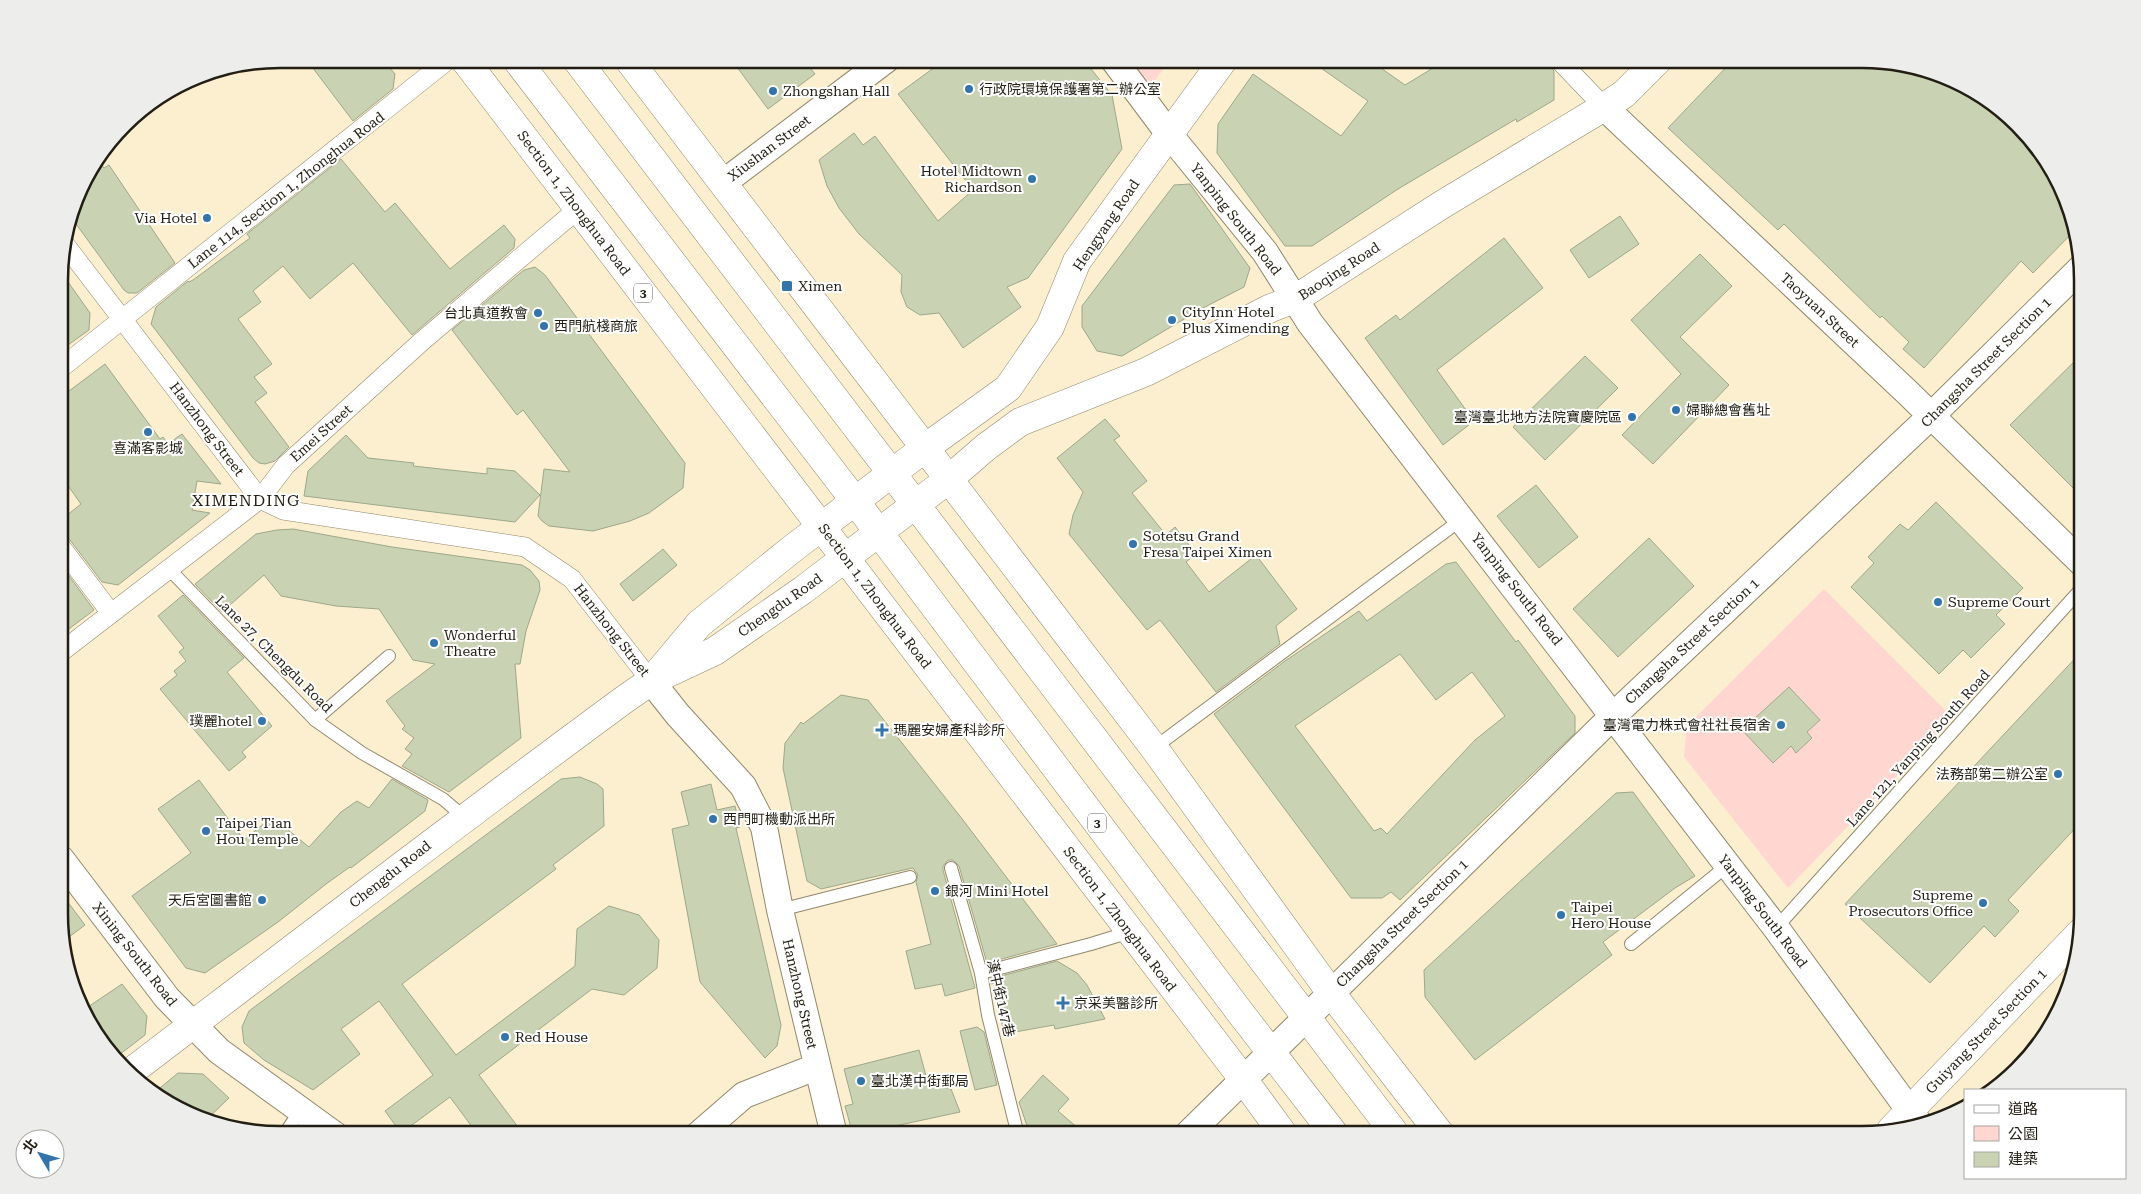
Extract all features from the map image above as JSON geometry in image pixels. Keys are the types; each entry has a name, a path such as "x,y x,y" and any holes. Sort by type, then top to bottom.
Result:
{"main road":[{"name":"Section 1, Zhonghua Road","path":"471,68 1277,1126"},
{"name":"3","path":"523,68 878,532 1328,1126"},
{"path":"583,68 893,472 1305,1018 1389,1126"},
{"path":"635,68 1154,748 1331,993 1434,1126"},
{"name":"Hengyang Road","path":"925,448 1008,388 1050,327 1077,261 1218,68"},
{"name":"Baoqing Road","path":"950,479 986,446 1020,422 1146,372 1271,308 1295,299 1443,204 1624,94 1650,68"},
{"name":"Chengdu Road","path":"652,681 699,624 925,448"},
{"name":"Chengdu Road","path":"135,1069 354,904 464,817 652,681 715,651 803,590 950,479"},
{"name":"Guiyang Street Section 1","path":"1906,1121 2072,942"}],"street":[{"name":"Lane 114, Section 1, Zhonghua Road","path":"68,362 438,68"},
{"name":"Xiushan Street","path":"722,183 875,68"},
{"name":"Yanping South Road","path":"1120,68 1265,252 1310,323 1614,715 1776,928 1906,1121"},
{"name":"Taoyuan Street","path":"1567,68 1604,107 1931,416 2074,555"},
{"name":"Emei Street","path":"68,647 260,499 293,458 421,342 578,209"},
{"name":"Hanzhong Street","path":"69,250 260,499 283,510 525,547 572,580 678,714 743,786 764,827 780,910 832,1126"},
{"name":"Changsha Street Section 1","path":"1196,1126 1614,715 1931,416 2074,274"},
{"path":"68,556 111,613"},
{"name":"Xining South Road","path":"68,868 167,998 194,1023 219,1051 322,1126"},
{"path":"708,1126 744,1095 816,1066"}],"lane":[{"path":"1154,748 1462,519"},
{"name":"Lane 27, Chengdu Road","path":"169,569 315,720 362,753 443,799 464,817"},
{"name":"Lane 121, Yanping South Road","path":"1776,928 2074,597"},
{"path":"315,720 389,656"},
{"path":"1631,944 1728,865"},
{"name":"漢中街147巷","path":"951,868 981,973 988,1014 1016,1126"},
{"path":"780,910 910,877"},
{"path":"981,973 1130,932"},
{"path":"290,1126 300,1111"}],"green space":[{"path":"1135,68 1164,68 1150,88"},
{"path":"1824,589 1953,718 1788,888 1684,757 1687,726"}],"building":[{"path":"313,68 390,68 395,74 393,89 353,121"},
{"name":"Zhongshan Hall","path":"738,68 810,68 815,74 768,109"},
{"name":"Hotel Midtown Richardson","path":"934,68 1090,68 1112,95 1122,149 1028,278 1007,287 1021,307 963,348 939,313 920,315 907,307 901,292 902,275 859,234 839,208 827,186 819,160 854,133 863,145 875,136 938,221 973,190 898,94"},
{"path":"1321,68 1381,68 1405,85 1433,68 1552,68 1554,71 1554,100 1517,122 1516,119 1398,189 1312,246 1285,246 1217,153 1218,124 1253,74 1341,136 1368,101"},
{"path":"1725,68 1876,68 1917,75 1943,84 1968,96 1991,111 2021,140 2030,150 2052,186 2062,211 2069,236 2033,273 2021,261 1924,368 1903,349 1909,342 1882,316 1880,318 1784,224 1778,230 1668,128"},
{"path":"341,159 385,212 395,203 450,269 504,225 515,239 514,248 412,335 353,263 310,299 283,266 253,291 261,302 238,319 272,364 254,377 267,393 255,402 289,447 275,461 265,464 259,463 253,458 151,324 156,307 188,281 193,280 250,238 247,234"},
{"path":"101,165 104,168 109,165 175,263 137,293 128,293 75,223 89,186"},
{"path":"1190,184 1250,268 1244,287 1201,309 1122,356 1097,351 1082,327 1082,306 1174,185"},
{"path":"1620,216 1639,244 1589,278 1570,250"},
{"path":"1504,238 1543,288 1437,370 1474,421 1443,445 1365,338 1396,315 1400,320"},
{"path":"1700,254 1732,286 1680,337 1729,385 1653,464 1622,435 1681,374 1631,320"},
{"path":"535,267 545,275 685,463 683,488 649,513 630,521 593,531 549,526 542,521 538,516 544,469 570,472 523,410 517,415 452,330 524,270"},
{"path":"68,282 90,313 89,330 68,345"},
{"path":"1585,356 1618,388 1545,460 1513,427"},
{"path":"2074,362 2074,489 2010,425"},
{"path":"105,364 160,439 163,437 168,444 182,434 221,484 197,481 192,510 210,513 118,585 102,582 68,539 68,514 81,504 68,486 68,392"},
{"path":"1105,419 1120,436 1114,440 1147,481 1132,493 1166,535 1175,527 1196,554 1186,562 1209,592 1256,555 1297,609 1276,626 1280,644 1216,692 1160,620 1147,630 1069,534 1073,515 1083,492 1057,458"},
{"path":"346,435 368,458 414,463 413,466 487,474 487,468 515,471 540,495 515,522 304,496 308,471"},
{"path":"1536,485 1578,537 1539,568 1497,516"},
{"name":"Supreme Court","path":"1936,502 2023,588 1996,615 2005,624 1971,658 1963,650 1939,674 1851,587 1874,563 1868,557 1900,524 1908,530"},
{"path":"293,529 392,547 522,565 530,570 539,581 540,590 526,631 520,664 515,664 521,738 449,792 402,766 412,754 405,749 414,738 402,729 405,726 386,701 435,664 413,660 379,609 336,606 281,596 264,575 222,612 195,584 256,534"},
{"path":"1649,538 1694,586 1618,657 1573,609"},
{"path":"663,549 677,565 633,601 620,584"},
{"path":"1456,562 1516,642 1518,640 1575,716 1575,733 1400,900 1391,892 1382,898 1351,898 1214,714 1285,661 1359,611 1367,621 1446,564","holes":["1400,654 1436,700 1472,672 1505,716 1475,740 1387,834 1381,828 1374,831 1295,726"]},
{"path":"68,575 94,610 68,630"},
{"path":"183,595 244,658 227,672 272,726 242,752 246,757 229,771 160,689 177,675 174,671 186,661 179,652 184,648 158,616"},
{"path":"2074,660 2074,830 2008,900 2019,911 1995,937 1984,926 1930,983 1845,904"},
{"name":"臺灣電力株式會社社長宿舍","path":"1789,687 1820,720 1807,732 1812,738 1796,753 1791,746 1773,763 1742,730"},
{"path":"841,695 868,700 963,820 1057,944 987,963 959,866 953,860 948,860 943,866 943,870 975,988 945,996 942,984 915,989 906,951 931,944 916,882 918,875 913,868 821,889 807,881 783,768 785,743 801,722 803,724"},
{"path":"580,777 597,784 603,789 604,826 553,865 556,869 402,984 456,1055 575,966 577,929 609,906 639,915 659,940 657,968 624,995 592,989 479,1075 517,1126 471,1126 450,1097 411,1126 396,1126 385,1111 433,1075 379,1001 341,1029 360,1054 313,1090 264,1060 244,1043 242,1027 249,1011 561,779"},
{"path":"392,779 428,800 425,811 278,922 205,973 186,968 132,896 191,853 158,809 199,780 244,840 272,817 309,847 341,812 357,801 369,808"},
{"path":"711,784 717,810 735,806 740,827 736,828 781,1025 777,1046 765,1058 700,982 672,829 689,825 681,792"},
{"name":"Taipei Hero House","path":"1633,792 1695,876 1675,888 1603,942 1612,955 1475,1060 1425,997 1424,970 1616,793"},
{"path":"68,902 85,925 69,937"},
{"path":"1057,961 1077,973 1087,985 1105,1019 1055,1029 1054,1025 1004,1034 994,983 991,984 990,979"},
{"path":"122,984 147,1016 145,1035 120,1054 111,1044 88,1007"},
{"path":"977,1027 984,1032 997,1085 975,1090 960,1031"},
{"path":"919,1050 928,1083 951,1089 960,1112 895,1126 851,1126 845,1106 853,1104 844,1069"},
{"path":"178,1073 203,1074 229,1098 211,1115 186,1105 159,1089"},
{"path":"1043,1075 1069,1099 1058,1111 1076,1126 1027,1126 1019,1102"}],"place":[{"name":"行政院環境保護署第二辦公室","path":"969,89"},
{"name":"Zhongshan Hall","path":"773,91"},
{"name":"Hotel Midtown Richardson","path":"1032,179"},
{"name":"Via Hotel","path":"207,218"},
{"name":"Ximen","path":"787,286"},
{"name":"台北真道教會","path":"538,313"},
{"name":"CityInn Hotel Plus Ximending","path":"1172,320"},
{"name":"西門航棧商旅","path":"544,326"},
{"name":"婦聯總會舊址","path":"1676,410"},
{"name":"臺灣臺北地方法院寶慶院區","path":"1632,417"},
{"name":"喜滿客影城","path":"148,432"},
{"name":"Sotetsu Grand Fresa Taipei Ximen","path":"1133,544"},
{"name":"Supreme Court","path":"1938,602"},
{"name":"Wonderful Theatre","path":"434,643"},
{"name":"璞麗hotel","path":"262,721"},
{"name":"臺灣電力株式會社社長宿舍","path":"1781,725"},
{"name":"瑪麗安婦產科診所","path":"882,730"},
{"name":"法務部第二辦公室","path":"2058,774"},
{"name":"西門町機動派出所","path":"713,819"},
{"name":"Taipei Tian Hou Temple","path":"206,831"},
{"name":"銀河 Mini Hotel","path":"935,891"},
{"name":"天后宮圖書館","path":"262,900"},
{"name":"Supreme Prosecutors Office","path":"1983,903"},
{"name":"Taipei Hero House","path":"1561,915"},
{"name":"京采美醫診所","path":"1063,1003"},
{"name":"Red House","path":"505,1037"},
{"name":"臺北漢中街郵局","path":"861,1081"}],"district":[{"name":"XIMENDING","path":"246,500"}]}
